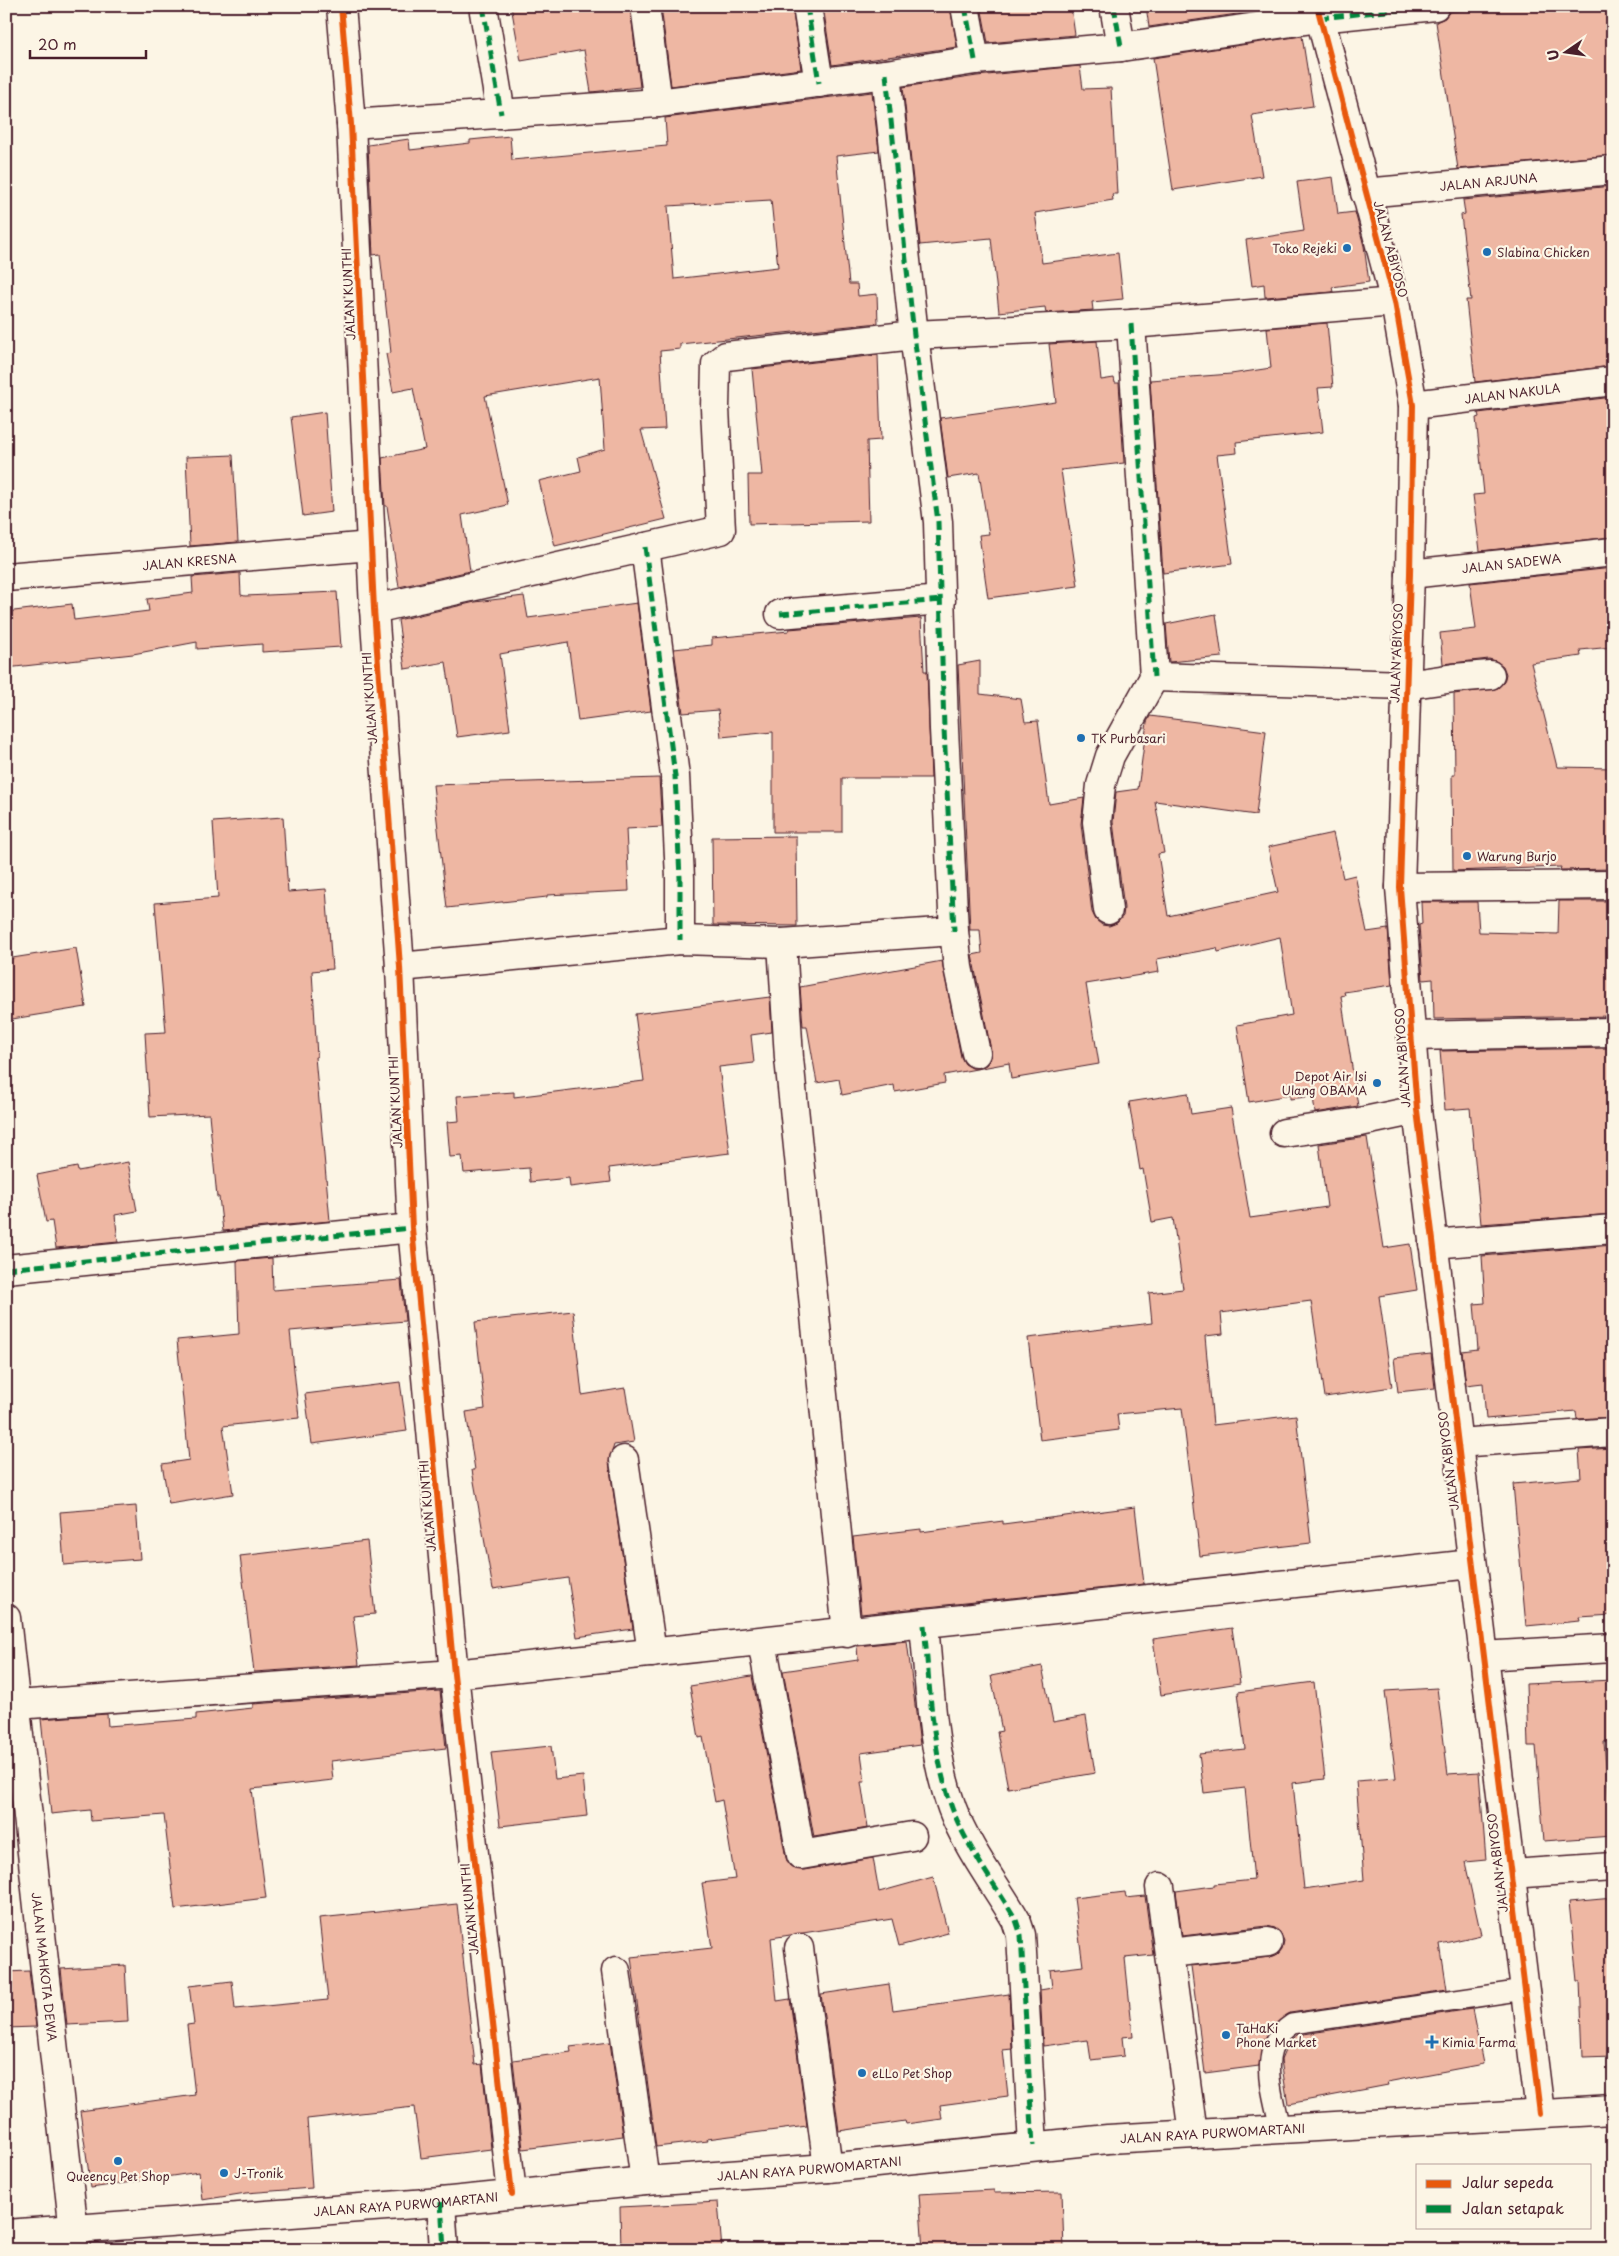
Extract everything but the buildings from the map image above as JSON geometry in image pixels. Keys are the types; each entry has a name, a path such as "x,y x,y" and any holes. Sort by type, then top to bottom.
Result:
{"street":[{"name":"JALAN KUNTHI","path":"341,6 350,124 374,609 400,967 412,1228 454,1674 512,2194"},
{"path":"483,6 500,114"},
{"path":"645,6 658,104"},
{"path":"807,6 819,83"},
{"path":"965,6 975,60"},
{"path":"1114,6 1121,47"},
{"path":"350,124 658,104 886,74 975,60 1121,47 1318,12 1435,6"},
{"name":"JALAN ABIYOSO","path":"1318,12 1395,302 1413,405 1410,574 1400,887 1417,1110 1540,2113"},
{"path":"886,74 914,335 938,522 944,729 952,856 954,931 958,967 976,1053"},
{"name":"JALAN ARJUNA","path":"1365,193 1613,170"},
{"path":"374,609 721,530 716,364 726,356 914,335 1131,324 1395,302"},
{"path":"1108,910 1097,822 1101,785 1110,756 1154,677 1131,324"},
{"name":"JALAN NAKULA","path":"1413,405 1613,381"},
{"name":"JALAN KRESNA","path":"6,577 371,546"},
{"path":"645,547 675,776 680,878 680,940"},
{"name":"JALAN SADEWA","path":"1410,574 1613,552"},
{"path":"780,614 941,600"},
{"path":"1154,677 1406,685 1439,679 1490,675"},
{"path":"1400,887 1613,885"},
{"path":"400,967 680,940 782,943 954,931"},
{"path":"782,943 789,1058 847,1633"},
{"path":"1412,1036 1613,1032"},
{"path":"1284,1133 1360,1122 1417,1110"},
{"path":"6,1269 412,1228"},
{"path":"1433,1244 1613,1229"},
{"path":"1457,1443 1613,1432"},
{"path":"624,1460 652,1653"},
{"path":"16,1705 454,1674 924,1625 1472,1564"},
{"name":"JALAN MAHKOTA DEWA","path":"6,1618 75,2239"},
{"path":"924,1625 938,1756 945,1786 957,1818 1016,1920 1021,1935 1033,2146"},
{"path":"762,1642 801,1855 912,1836"},
{"path":"1483,1656 1613,1648"},
{"path":"1510,1874 1613,1867"},
{"path":"1160,1887 1194,2134"},
{"path":"1169,1953 1268,1942"},
{"path":"799,1948 828,2168"},
{"path":"616,1972 645,2181"},
{"name":"JALAN RAYA PURWOMARTANI","path":"6,2234 75,2239 645,2181 828,2168 1033,2146 1194,2134 1613,2110"},
{"path":"441,2202 444,2250"}],"lane":[{"path":"1280,2129 1268,2065 1272,2045 1280,2032 1292,2024 1524,1990"}],"marked path":[{"path":"483,6 501,114"},
{"path":"807,6 819,83"},
{"path":"965,6 975,60"},
{"path":"1114,6 1121,47"},
{"path":"1319,18 1435,6"},
{"path":"886,74 914,335 938,522 944,729 954,931"},
{"path":"1131,324 1154,677"},
{"path":"645,547 675,776 680,878 680,940"},
{"path":"780,614 941,600"},
{"path":"6,1269 412,1228"},
{"path":"924,1625 932,1717 945,1786 952,1808 965,1837 1016,1920 1021,1935 1033,2146"},
{"path":"441,2202 444,2250"}],"cycle path":[{"path":"341,6 351,124 374,609 400,967 412,1228 454,1674 512,2194"},
{"path":"1317,6 1395,302 1413,405 1410,574 1400,887 1417,1110 1540,2113"}],"place":[{"name":"Toko Rejeki","path":"1347,248"},
{"name":"Slabina Chicken","path":"1487,252"},
{"name":"TK Purbasari","path":"1081,738"},
{"name":"Warung Burjo","path":"1467,856"},
{"name":"Depot Air Isi Ulang OBAMA","path":"1377,1083"},
{"name":"TaHaKi Phone Market","path":"1226,2035"},
{"name":"Kimia Farma","path":"1432,2042"},
{"name":"eLLo Pet Shop","path":"862,2073"},
{"name":"Queency Pet Shop","path":"118,2161"},
{"name":"J-Tronik","path":"224,2173"}]}
